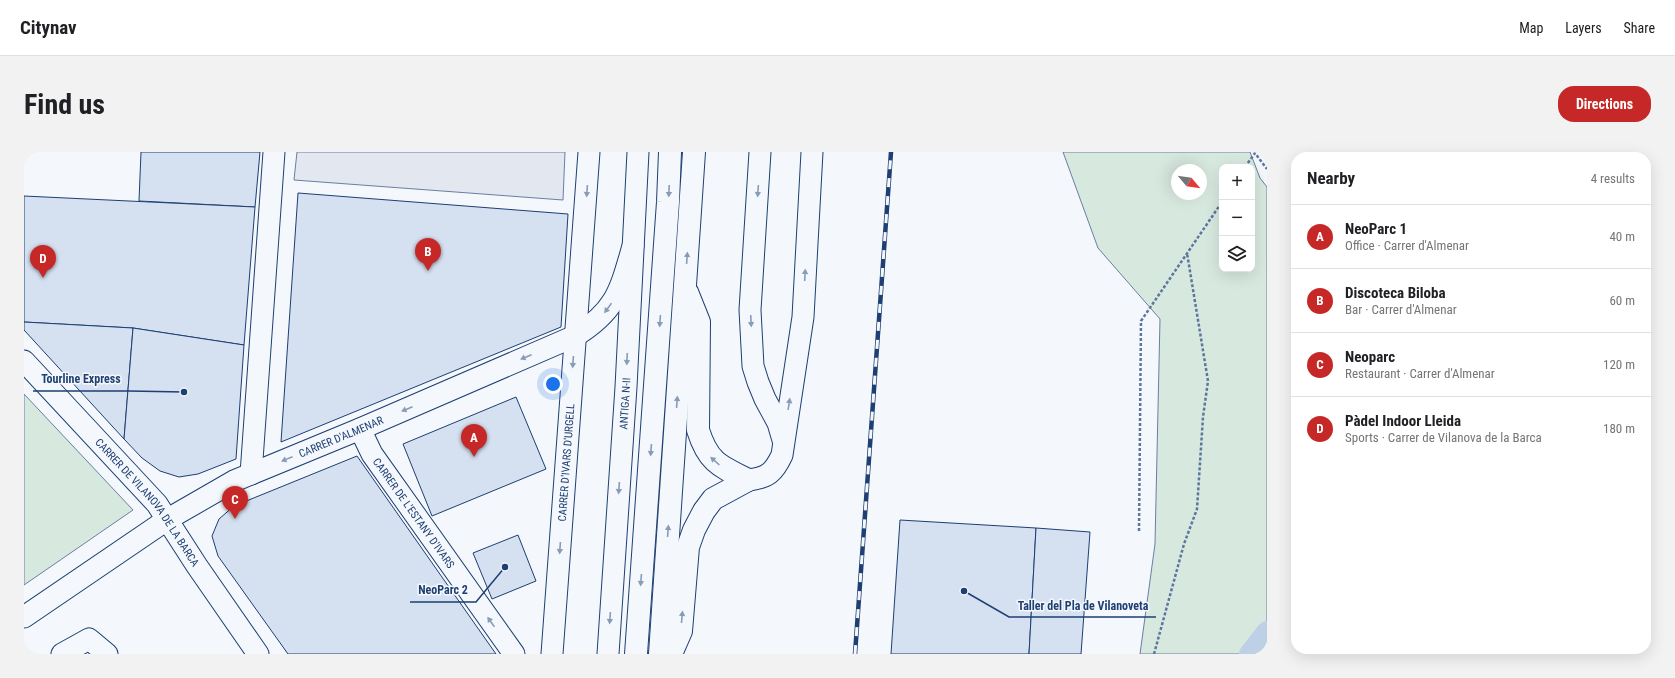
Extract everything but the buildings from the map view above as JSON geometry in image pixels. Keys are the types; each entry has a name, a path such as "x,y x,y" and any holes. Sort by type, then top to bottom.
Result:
{"highway":[{"path":"636,654 668,210 670,152"},
{"path":"660,654 694,152"},
{"path":"685,286 699,322 698,430 703,445 710,457 728,471 748,480"},
{"path":"671,654 681,631 688,547 694,530 704,511 713,499 748,480"}],"street":[{"path":"251,474 274,152"},
{"name":"CARRER D'IVARS D'URGELL","path":"552,654 590,152"},
{"name":"ANTIGA N-II","path":"608,654 626,387 638,152"},
{"path":"760,152 750,310 753,366 765,399 778,423 784,442"},
{"path":"748,480 758,479 769,475 782,455 803,317 812,152"},
{"name":"CARRER D'ALMENAR","path":"24,617 168,519 234,481 360,429 575,336 592,326 607,311 618,294 633,246"},
{"name":"CARRER DE VILANOVA DE LA BARCA","path":"24,361 157,504 197,566 258,654"},
{"name":"CARRER DE L'ESTANY D'IVARS","path":"360,429 372,454 514,654"},
{"path":"62,654 89,638 107,654"}],"path":[{"path":"1247,164 1254,153 1267,169"},
{"path":"1139,531 1141,321 1219,206"},
{"path":"1154,654 1184,544 1197,509 1203,417 1208,381 1187,253"}],"shaded area":[{"path":"297,152 565,152 563,200 294,180"},
{"path":"1063,152 1250,152 1255,164 1219,164 1219,272 1255,272 1255,165 1260,178 1267,187 1267,654 1140,654 1155,544 1160,319 1098,248"},
{"path":"24,394 133,510 24,585"}],"waterway":[{"path":"1249,654 1267,631"}],"railway":[{"path":"855,654 891,152"}],"place":[{"name":"Discoteca Biloba","path":"428,271"},
{"name":"Pàdel Indoor Lleida","path":"43,278"},
{"name":"Tourline Express","path":"184,392"},
{"name":"NeoParc 1","path":"474,457"},
{"name":"Neoparc","path":"235,519"},
{"name":"NeoParc 2","path":"505,567"},
{"name":"Taller del Pla de Vilanoveta","path":"964,591"}]}
